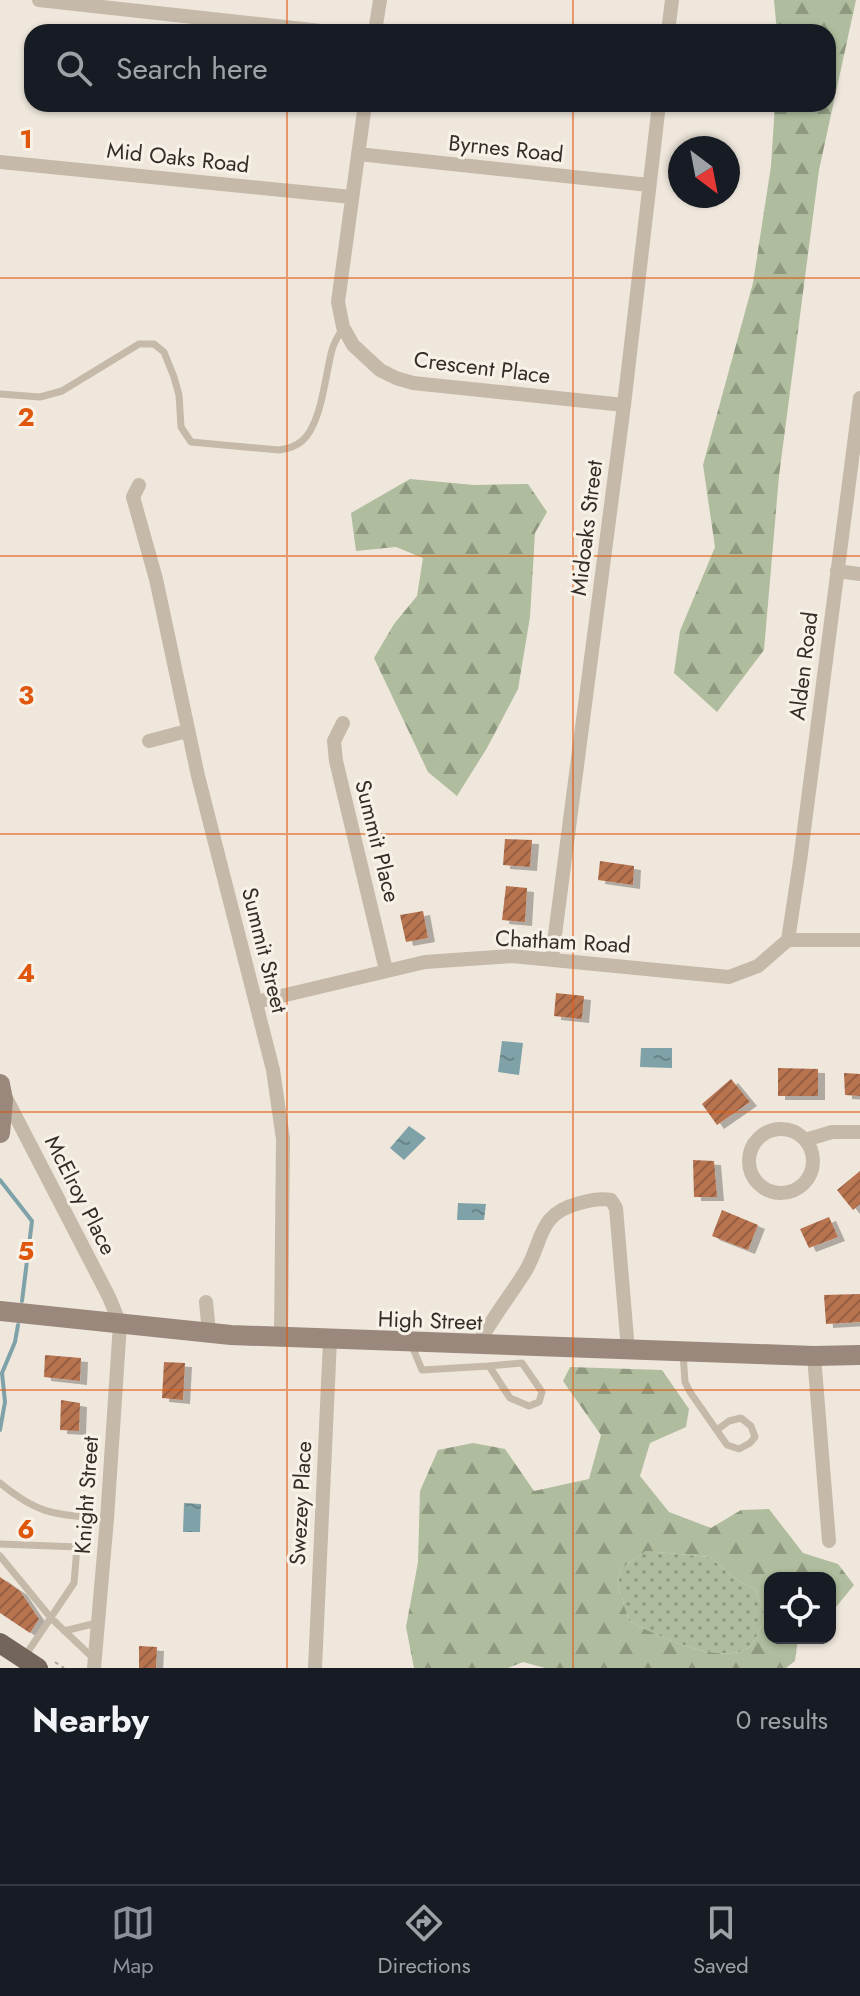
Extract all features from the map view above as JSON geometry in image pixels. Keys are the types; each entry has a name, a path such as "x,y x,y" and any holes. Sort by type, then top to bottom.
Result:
{"main road":[{"path":"0,1643 31,1663"}],"street":[{"path":"39,0 257,24"},
{"path":"376,24 380,0"},
{"path":"669,24 672,0"},
{"path":"343,327 338,302 364,112"},
{"name":"Midoaks Street","path":"552,958 624,405 658,112"},
{"name":"Byrnes Road","path":"358,154 649,185"},
{"name":"Mid Oaks Road","path":"0,162 352,197"},
{"name":"Crescent Place","path":"343,327 366,359 380,370 413,383 624,405"},
{"name":"Alden Road","path":"788,940 860,398"},
{"name":"Summit Street","path":"139,485 133,497 156,579 187,731 273,1070 283,1139 281,1337"},
{"path":"837,571 860,574"},
{"name":"Summit Place","path":"343,723 334,741 336,761 386,970"},
{"path":"149,741 187,731"},
{"path":"788,940 860,940"},
{"name":"Chatham Road","path":"256,1002 425,962 512,956 729,977 758,966 788,940"},
{"path":"0,1086 3,1100 0,1133"},
{"name":"McElroy Place","path":"0,1086 120,1324"},
{"path":"805,1140 810,1148 812,1168 801,1186 792,1191 772,1192 755,1180 750,1171 751,1149 765,1133 786,1129 805,1140 832,1132 860,1132"},
{"path":"477,1346 533,1258 537,1239 550,1218 572,1205 603,1198 611,1200 616,1208 628,1350"},
{"path":"206,1302 209,1333"},
{"name":"High Street","path":"0,1311 209,1333 330,1340 860,1355"},
{"name":"Knight Street","path":"95,1664 120,1324"},
{"name":"Swezey Place","path":"315,1668 330,1340"},
{"path":"814,1356 829,1541"}],"lane":[{"path":"0,394 40,397 62,391 139,344 154,344 164,352 174,377 179,395 181,427 191,442 279,450 290,448 303,441 311,430 333,346 343,327"},
{"path":"411,1344 422,1370 522,1363 542,1392 539,1402 529,1406 510,1398 489,1366"},
{"path":"683,1351 683,1369 690,1392 727,1445 735,1449 745,1447 755,1437 751,1426 741,1418 729,1421 717,1430"},
{"path":"0,1483 31,1506 50,1514 107,1519"},
{"path":"0,1544 77,1547 74,1583 51,1618 31,1663"},
{"path":"0,1556 51,1618 95,1664"},
{"path":"64,1631 99,1623"}],"green space":[{"path":"774,0 856,0 836,92 836,24 776,24"},
{"path":"774,112 832,112 819,170 779,476 764,650 717,712 674,673 680,631 715,547 703,465 753,283 771,166"},
{"path":"410,479 474,485 528,484 547,512 535,533 530,617 518,689 457,796 428,772 374,658 394,624 417,596 423,558 396,547 356,551 351,513"},
{"path":"570,1367 662,1370 689,1409 686,1427 650,1443 640,1476 669,1512 711,1528 741,1510 769,1509 803,1553 838,1564 854,1585 836,1607 836,1572 764,1572 764,1614 756,1590 734,1578 710,1557 646,1551 620,1569 618,1585 629,1621 691,1647 725,1653 739,1652 751,1646 764,1619 764,1644 797,1644 795,1661 786,1668 545,1668 523,1662 508,1668 414,1668 406,1627 418,1562 420,1491 438,1450 473,1443 505,1449 534,1491 589,1479 601,1435 563,1381"},
{"path":"646,1551 710,1557 734,1578 756,1590 764,1619 751,1646 739,1652 708,1652 673,1641 629,1621 618,1585 620,1569"}],"water":[{"path":"502,1041 523,1043 519,1075 498,1072"},
{"path":"641,1048 672,1048 672,1068 640,1067"},
{"path":"409,1126 426,1138 404,1160 390,1148"},
{"path":"458,1203 486,1204 484,1220 457,1220"},
{"path":"184,1503 201,1504 200,1532 183,1532"}],"building":[{"path":"505,839 532,840 530,867 503,865"},
{"path":"600,861 634,866 633,885 598,880"},
{"path":"506,886 527,888 525,922 502,920"},
{"path":"423,911 428,938 406,942 400,915"},
{"path":"556,993 584,996 582,1019 554,1016"},
{"path":"778,1068 818,1069 818,1096 778,1096"},
{"path":"844,1073 860,1074 860,1096 845,1095"},
{"path":"731,1079 750,1102 717,1125 702,1104"},
{"path":"693,1160 714,1161 717,1197 694,1197"},
{"path":"860,1171 860,1204 853,1210 837,1190"},
{"path":"722,1210 758,1225 748,1250 712,1236"},
{"path":"829,1217 838,1237 809,1248 800,1229"},
{"path":"860,1294 860,1322 826,1324 824,1295"},
{"path":"45,1355 81,1358 80,1381 44,1377"},
{"path":"164,1362 185,1363 183,1400 162,1398"},
{"path":"61,1400 80,1403 79,1431 60,1430"},
{"path":"0,1577 20,1591 39,1619 30,1633 0,1613"},
{"path":"139,1646 157,1647 156,1668 139,1668"}],"waterway":[{"path":"0,1180 32,1221 22,1301"},
{"path":"0,1430 5,1402 2,1373 15,1342 18,1325"}]}
